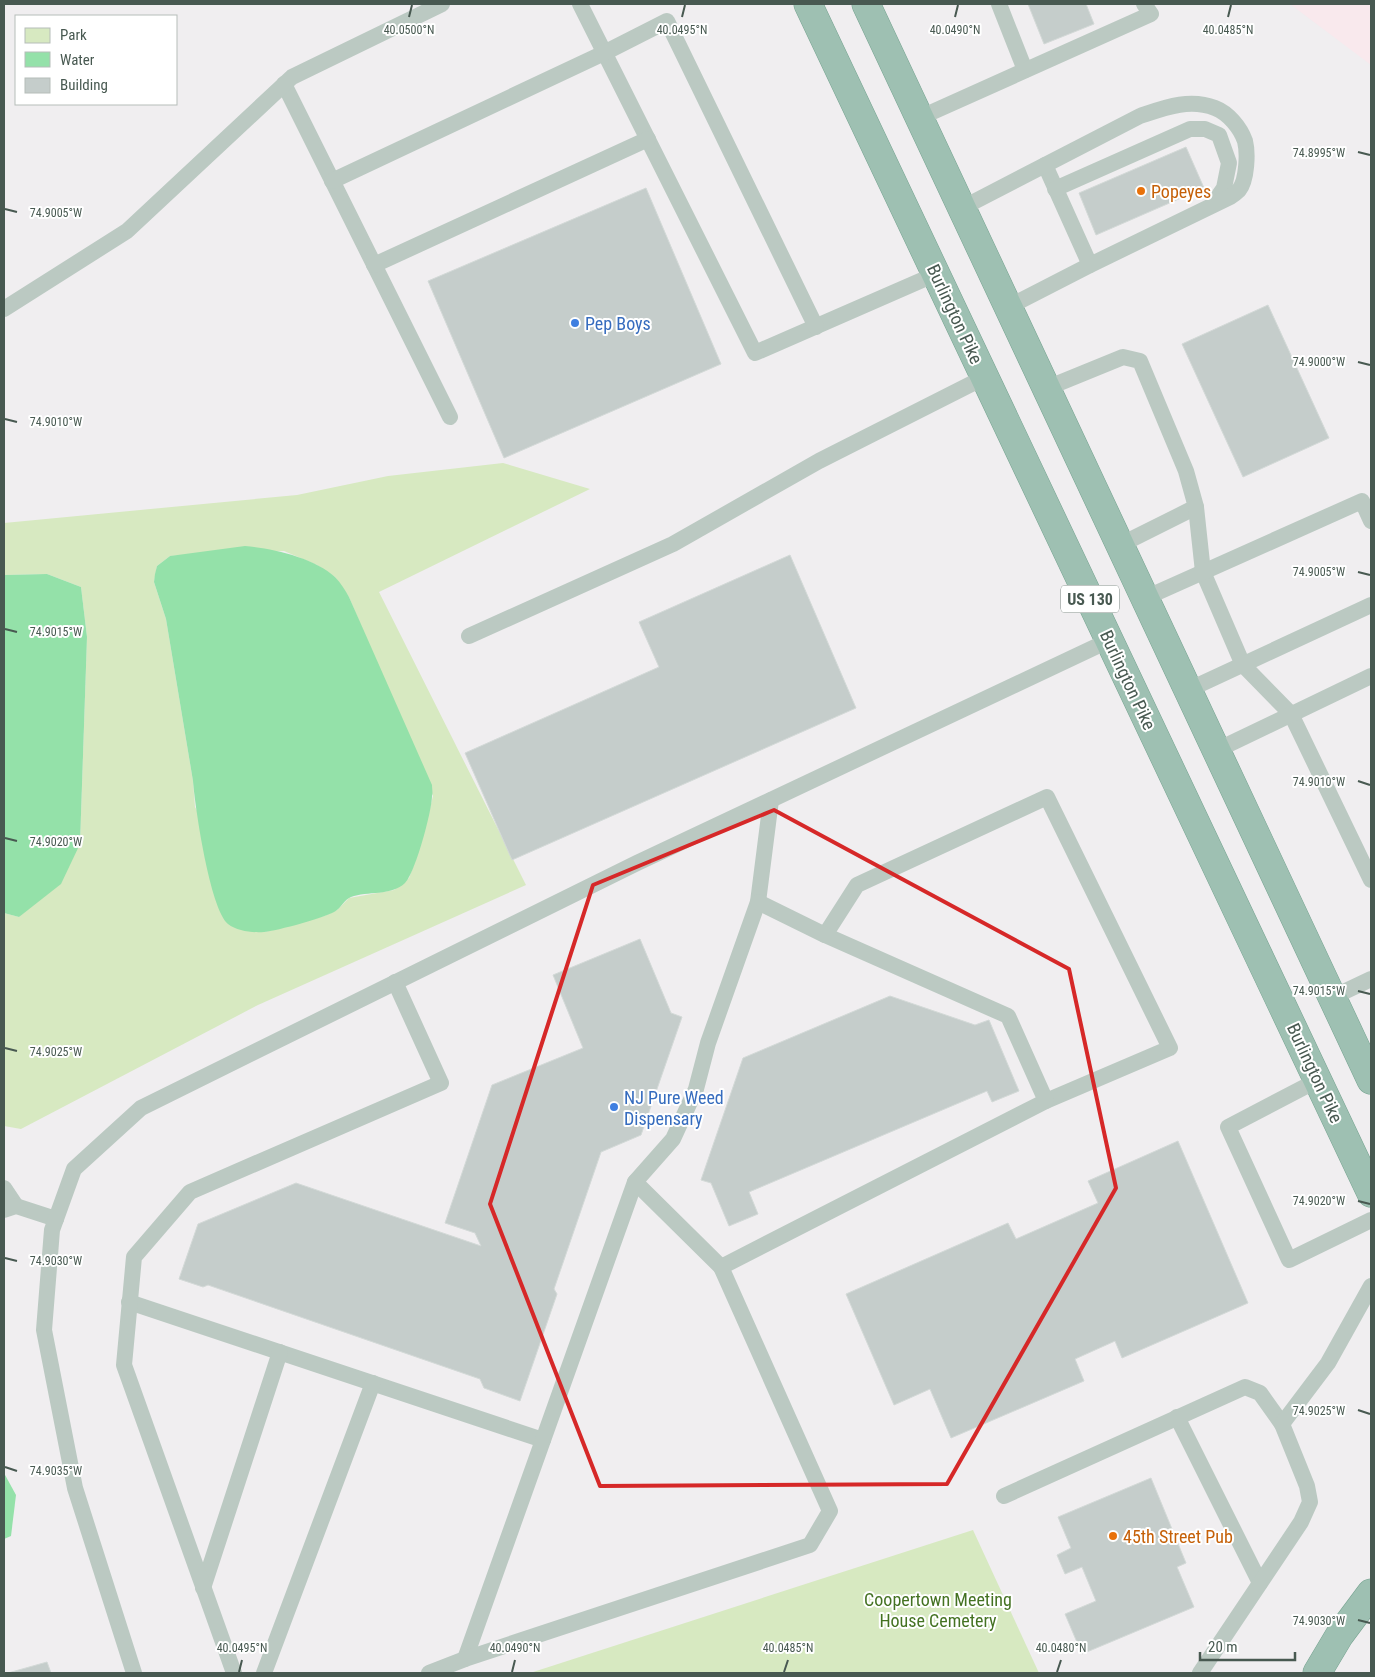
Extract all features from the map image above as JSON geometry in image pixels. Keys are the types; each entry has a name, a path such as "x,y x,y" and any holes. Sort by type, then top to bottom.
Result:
{"highway":[{"name":"Burlington Pike","path":"808,4 1371,1193"},
{"name":"US 130","path":"866,4 1371,1080"},
{"path":"1317,1673 1339,1636 1371,1593"}],"lane":[{"path":"4,309 128,231 292,77 442,4"},
{"path":"580,4 755,354 936,274"},
{"path":"999,4 1025,70"},
{"path":"919,118 1151,14 1144,4"},
{"path":"332,181 604,53 667,21 816,327"},
{"path":"284,84 450,417"},
{"path":"962,208 1140,116 1171,105 1197,104 1216,108 1231,117 1245,141 1245,176 1240,189 1230,197 1008,307"},
{"path":"1055,188 1190,129 1205,129 1219,135 1229,163 1224,188 1209,209"},
{"path":"374,265 648,139"},
{"path":"1045,165 1090,265"},
{"path":"1047,388 1123,357 1140,361 1186,471 1196,507 1203,572 1242,665 1291,714 1371,880"},
{"path":"469,636 673,544 819,461 985,377"},
{"path":"1145,598 1362,501 1371,521"},
{"path":"1120,545 1196,507"},
{"path":"1188,690 1371,605"},
{"path":"134,1673 75,1488 44,1330 52,1230 74,1169 141,1108 637,863 1110,640"},
{"path":"1216,750 1371,676"},
{"path":"721,1267 1046,1101 1170,1048 1047,797 857,885 825,935"},
{"path":"465,1659 635,1182 673,1139 696,1089 708,1043 758,902 771,800"},
{"path":"758,902 825,935 1008,1016 1046,1101"},
{"path":"1333,997 1371,979"},
{"path":"234,1673 124,1364 134,1257 190,1192 441,1082 395,982"},
{"path":"1318,1080 1228,1126 1289,1260 1371,1220"},
{"path":"429,1673 465,1659 810,1545 830,1511 721,1267 635,1182"},
{"path":"4,1188 10,1208 56,1218"},
{"path":"1282,1424 1328,1363 1371,1286"},
{"path":"130,1302 543,1440"},
{"path":"203,1588 280,1352"},
{"path":"264,1673 373,1383"},
{"path":"1004,1496 1245,1387 1260,1393 1282,1424 1307,1486 1310,1502 1301,1522 1200,1673"},
{"path":"1177,1417 1260,1583"}],"highlighted area":[{"path":"774,810 1069,969 1116,1188 947,1484 600,1486 490,1204 593,885"}],"shaded area":[{"path":"1290,4 1371,4 1371,65"}],"green space":[{"path":"503,463 590,489 379,592 526,885 258,1005 21,1129 4,1126 4,913 19,917 80,844 87,637 81,587 47,574 4,575 4,523 297,495 388,476","holes":["284,551 317,565 335,577 349,597 433,796 409,878 394,890 349,898 337,910 324,916 265,932 195,807 193,781 166,619 154,582 157,566 170,556"]},
{"name":"Coopertown Meeting House Cemetery","path":"973,1530 1039,1673 530,1673"}],"water":[{"path":"245,546 268,549 305,559 326,570 339,582 349,597 432,785 431,804 422,842 413,868 405,883 386,892 351,897 337,910 314,920 260,932 240,930 228,924 221,915 215,899 200,834 166,619 154,582 157,566 170,556"},
{"path":"47,574 81,587 87,637 80,844 61,884 19,917 4,913 4,575"},
{"path":"4,1473 16,1495 11,1536 4,1539"}],"building":[{"path":"1028,4 1086,4 1094,24 1044,44"},
{"name":"Popeyes","path":"1186,147 1204,188 1096,235 1079,193"},
{"name":"Pep Boys","path":"646,188 721,364 504,458 428,281"},
{"path":"1268,305 1329,438 1243,477 1182,344"},
{"path":"790,555 856,708 512,860 465,753 659,667 639,622"},
{"path":"640,939 671,1013 682,1017 641,1135 601,1152 554,1289 557,1294 520,1401 484,1388 480,1379 208,1285 203,1287 179,1279 198,1224 296,1183 481,1246 475,1233 445,1223 492,1085 583,1048 553,975"},
{"path":"890,996 975,1025 989,1020 1019,1091 992,1102 987,1091 749,1192 758,1214 729,1226 711,1183 701,1180 743,1058"},
{"path":"1178,1141 1248,1303 1122,1358 1115,1341 1075,1359 1084,1381 951,1438 930,1389 894,1405 846,1294 1008,1223 1016,1239 1098,1203 1088,1181"},
{"path":"1151,1478 1186,1563 1177,1567 1194,1607 1082,1654 1065,1614 1096,1601 1082,1567 1065,1574 1057,1555 1071,1548 1058,1517"},
{"path":"47,1662 51,1673 8,1673"}],"place":[{"name":"Popeyes","path":"1141,191"},
{"name":"Pep Boys","path":"575,323"},
{"name":"NJ Pure Weed Dispensary","path":"614,1107"},
{"name":"45th Street Pub","path":"1113,1536"}]}
